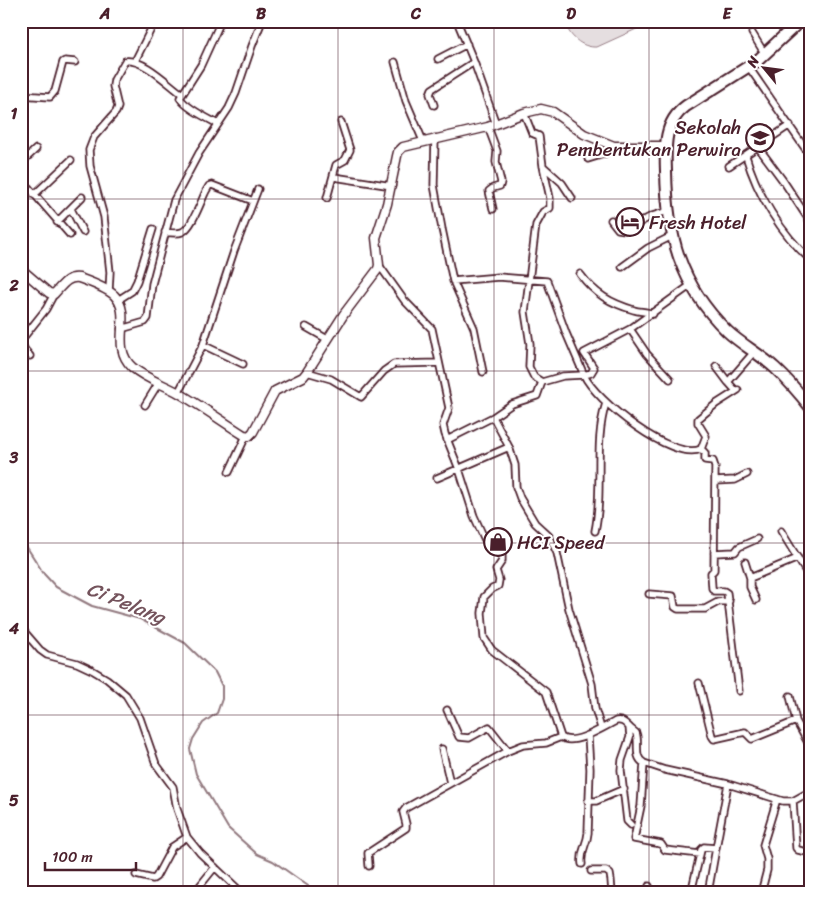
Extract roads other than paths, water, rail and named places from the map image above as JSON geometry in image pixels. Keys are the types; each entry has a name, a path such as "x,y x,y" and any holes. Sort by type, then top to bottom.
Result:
{"highway":[{"path":"748,66 792,21"},
{"path":"800,21 757,62 681,109 669,128 665,146 668,211 672,236 691,285 726,330 775,368 811,408"}],"street":[{"path":"135,61 155,21"},
{"path":"218,124 180,98 201,65 221,21"},
{"path":"121,329 141,323 148,318 152,284 174,200 183,181 236,93 262,21"},
{"path":"457,21 474,62 492,125 497,151 496,162 502,182 500,186 493,188 489,192 493,209"},
{"path":"752,33 763,51"},
{"path":"438,59 467,44"},
{"path":"109,291 110,272 104,217 90,166 89,150 94,137 116,112 118,107 113,86 114,80 125,61 135,61 182,94"},
{"path":"21,95 50,97 55,90 64,62 75,62"},
{"path":"395,62 406,101 423,141"},
{"path":"434,105 430,94 432,89 474,62"},
{"path":"748,66 811,157"},
{"path":"665,146 614,146 580,133 550,111 541,109 460,134 435,138 403,147 398,152 392,186 376,238 379,265 404,300 432,329 449,408 443,425 447,440 459,468 474,516 488,543 501,554 503,559 496,570 499,580 498,586 484,597 482,605 484,638 492,650 546,692 561,737 564,740 570,740 588,735 621,720 636,734 640,762 665,770 728,784 777,799 793,801 811,791"},
{"path":"524,113 531,132 540,136 550,206 536,225 528,279 525,312 530,344 529,367 534,377 542,382 563,376 591,373 594,368 584,353 653,314 691,285"},
{"path":"327,198 337,164 345,160 350,150 341,122"},
{"path":"729,166 790,125"},
{"path":"435,138 435,192 453,281 474,328 483,372"},
{"path":"588,158 604,154 614,146"},
{"path":"758,147 809,220"},
{"path":"22,162 36,149"},
{"path":"746,156 752,175 767,205 794,244 811,260"},
{"path":"34,195 71,160"},
{"path":"543,166 562,183 572,198"},
{"path":"334,177 392,186"},
{"path":"21,179 70,235"},
{"path":"166,232 177,234 184,232 190,225 209,186 216,185 253,201"},
{"path":"178,393 202,345 234,251 258,189"},
{"path":"58,222 82,197"},
{"path":"70,209 83,232"},
{"path":"611,220 618,228 625,230 652,216 668,211"},
{"path":"118,300 132,291 137,281 153,229"},
{"path":"622,267 648,248 672,236"},
{"path":"229,472 246,436 251,435 253,432 275,391 303,377 327,339 374,276 379,265"},
{"path":"21,269 45,291 54,294"},
{"path":"580,274 588,284 605,298 636,311 644,310 653,314"},
{"path":"30,356 23,348 21,342 23,338 46,309 54,294 67,280 75,277 80,278 109,291 118,300 122,312 121,345 132,367 158,384 178,393 246,436"},
{"path":"453,281 499,277 543,280 549,283 566,332 591,388 606,403 642,430 664,443 689,450 701,449 706,453 705,460 713,462 716,481 714,570 711,573 712,588 714,591 726,592 729,601 739,691"},
{"path":"306,327 327,339"},
{"path":"630,328 646,354 670,379"},
{"path":"202,345 243,364"},
{"path":"728,382 754,352"},
{"path":"307,372 331,379 360,397 364,395 384,371 394,364 439,363"},
{"path":"701,449 706,436 698,423 698,419 737,390 728,382 716,366"},
{"path":"811,377 811,392"},
{"path":"447,440 493,417 512,404 537,396 542,382"},
{"path":"145,405 158,384"},
{"path":"595,531 598,500 600,424 606,403"},
{"path":"493,417 509,447 515,465 517,492 535,523 549,536 557,553 572,619 592,684 596,714 602,728"},
{"path":"437,478 509,447"},
{"path":"716,481 735,480 747,474"},
{"path":"781,531 811,580"},
{"path":"714,553 735,552 740,547 757,539"},
{"path":"750,578 798,558"},
{"path":"745,562 750,578 750,587 756,600"},
{"path":"803,566 811,562"},
{"path":"649,594 673,596 675,607 678,609 705,609 718,602 729,601"},
{"path":"21,628 46,655 92,670 107,679 126,695 140,718 156,764 173,787 187,837 242,893"},
{"path":"699,683 714,739 745,732 752,739 796,721"},
{"path":"790,696 796,721 811,748"},
{"path":"447,710 459,737 469,738 488,727 508,751"},
{"path":"629,727 630,737 622,760 621,776 624,789 626,821 631,825"},
{"path":"582,864 581,852 588,837 590,769 588,735"},
{"path":"369,866 368,853 406,828 403,812 405,809 508,751 523,745 546,743 561,737"},
{"path":"442,749 450,783"},
{"path":"644,763 640,806 634,839 661,844 665,850 700,854"},
{"path":"708,893 728,784"},
{"path":"588,801 596,801 624,789"},
{"path":"761,893 767,870 767,859 763,845 777,799"},
{"path":"793,801 796,848 811,853"},
{"path":"136,875 153,879 156,877 172,847 187,837"},
{"path":"692,893 702,848 716,848"},
{"path":"194,893 215,867"},
{"path":"591,871 606,871 610,874 612,893"},
{"path":"650,886 652,893"}],"waterway":[{"name":"Ci Pelang","path":"21,538 44,574 56,587 92,606 140,619 185,643 215,672 222,686 222,699 217,713 203,723 193,739 190,749 196,774 228,828 257,854 273,861 318,893"}],"place":[{"name":"Sekolah Pembentukan Perwira","path":"760,138"},
{"name":"Fresh Hotel","path":"630,222"},
{"name":"HCI Speed","path":"498,542"}]}
